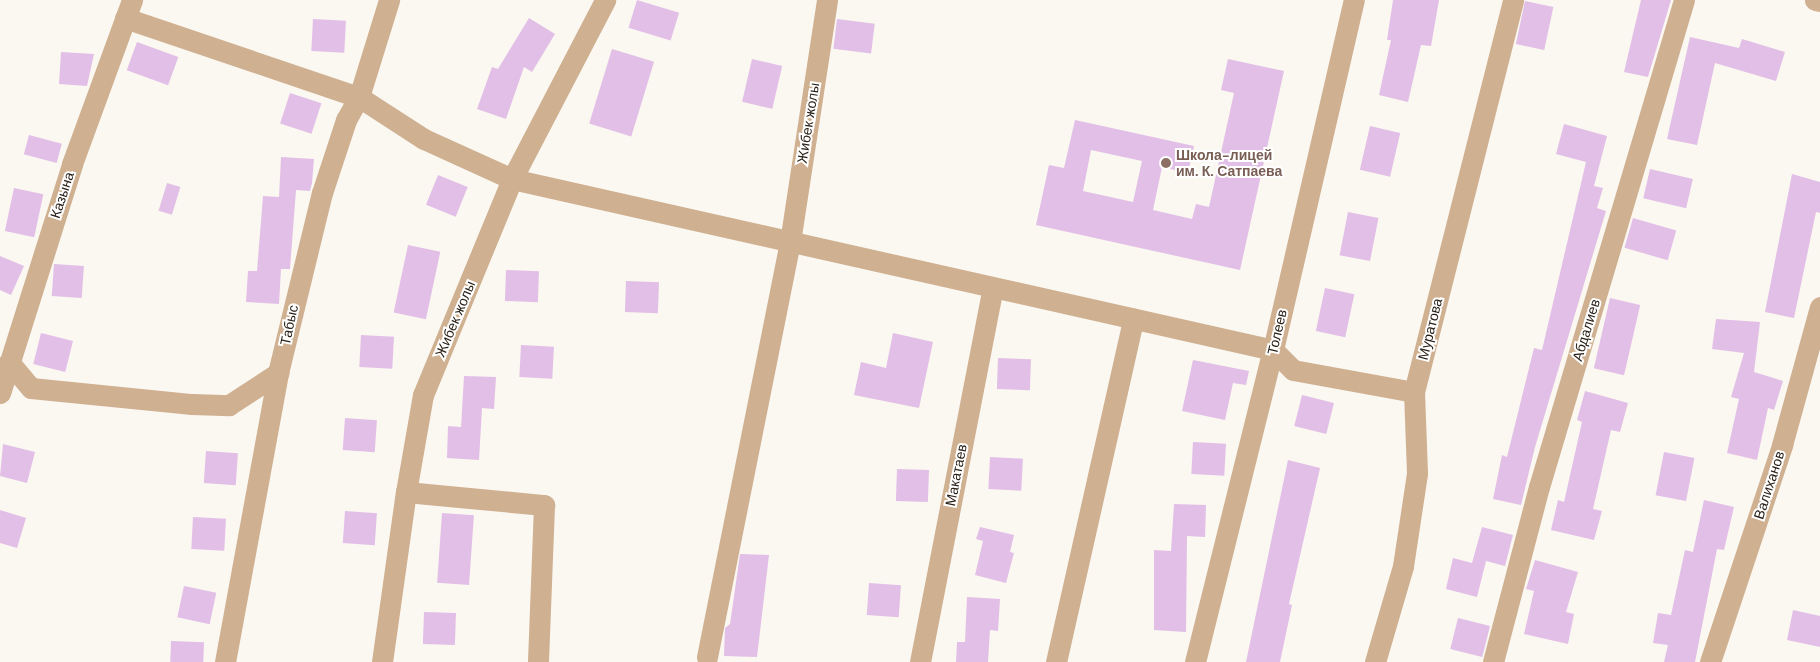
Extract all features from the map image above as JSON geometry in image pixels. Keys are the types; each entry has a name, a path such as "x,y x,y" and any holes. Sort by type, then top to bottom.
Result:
{"street":[{"name":"Табыс","path":"225,662 278,373 322,193 346,120 359,97 389,0"},
{"name":"Жибек жолы","path":"382,662 406,492 423,395 512,179 605,0"},
{"name":"Жибек жолы","path":"707,657 790,242 827,0"},
{"name":"Толеев","path":"1195,662 1273,350 1354,0"},
{"name":"Муратова","path":"1376,662 1403,566 1417,473 1414,392 1513,0"},
{"name":"Абдалиев","path":"1493,662 1539,488 1684,0"},
{"path":"1816,0 1820,1"},
{"path":"129,9 359,97 424,140 512,179 1273,350 1293,370 1414,392"},
{"name":"Казына","path":"0,392 72,164 129,9"},
{"name":"Макатаев","path":"920,662 993,288"},
{"name":"Валиханов","path":"1710,662 1782,444 1820,307"},
{"path":"1056,662 1133,319"},
{"path":"9,362 31,388 228,406 278,373"},
{"path":"406,492 544,505 538,662"}],"building":[{"path":"637,0 679,13 671,41 629,28"},
{"path":"1393,0 1439,0 1431,46 1421,45 1408,102 1379,95 1391,40 1387,40"},
{"path":"1641,0 1671,0 1648,77 1624,72"},
{"path":"1525,1 1553,7 1544,50 1516,44"},
{"path":"529,18 555,34 532,72 524,67 506,119 477,109 492,67 498,69"},
{"path":"313,19 346,21 344,53 311,51"},
{"path":"837,19 875,24 871,53 833,49"},
{"path":"1690,37 1739,48 1742,39 1785,52 1776,81 1715,63 1697,145 1667,139"},
{"path":"137,42 178,57 168,85 127,70"},
{"path":"612,49 654,62 631,136 589,124"},
{"path":"61,52 94,54 87,86 59,84"},
{"path":"752,59 782,66 772,109 742,102"},
{"name":"Школа-лицей им. К. Сатпаева","path":"1228,59 1284,71 1240,270 1036,225 1049,165 1064,168 1075,120 1194,146 1188,173 1162,167 1153,210 1192,219 1196,204 1209,207 1234,93 1221,90","holes":["1091,150 1142,161 1133,202 1083,191"]},
{"path":"290,93 321,103 311,134 280,123"},
{"path":"1564,124 1607,136 1594,186 1603,188 1597,208 1606,211 1535,447 1521,505 1493,499 1502,455 1507,457 1534,348 1542,350 1586,162 1556,154"},
{"path":"1370,126 1400,133 1390,177 1360,170"},
{"path":"29,135 62,144 57,163 24,154"},
{"path":"281,157 314,159 312,183 310,191 296,190 290,269 281,269 279,304 246,302 248,271 257,271 263,196 279,197"},
{"path":"1650,169 1693,179 1686,208 1643,198"},
{"path":"1792,174 1820,182 1820,213 1816,212 1794,318 1765,312"},
{"path":"438,175 468,187 456,217 426,205"},
{"path":"167,183 180,187 172,215 159,211"},
{"path":"14,188 43,194 34,237 5,231"},
{"path":"1348,212 1378,218 1370,261 1340,255"},
{"path":"1633,218 1676,230 1668,260 1624,248"},
{"path":"408,245 440,252 426,319 394,312"},
{"path":"0,256 24,266 11,295 0,290"},
{"path":"54,264 84,266 82,298 52,296"},
{"path":"506,270 539,271 538,302 505,301"},
{"path":"626,281 659,282 658,313 625,312"},
{"path":"1325,288 1354,294 1345,337 1316,331"},
{"path":"1610,298 1640,305 1624,375 1594,368"},
{"path":"1716,319 1760,322 1754,372 1783,381 1774,410 1768,408 1757,460 1727,453 1739,399 1731,397 1744,353 1712,349"},
{"path":"41,333 73,341 65,372 33,364"},
{"path":"893,333 933,342 919,408 854,395 861,362 886,368"},
{"path":"361,335 394,337 392,369 359,367"},
{"path":"521,345 554,347 552,379 519,377"},
{"path":"998,358 1031,359 1030,390 997,389"},
{"path":"1193,360 1249,371 1246,385 1233,383 1225,420 1182,411"},
{"path":"464,376 496,377 494,409 482,408 479,460 447,458 448,426 461,427"},
{"path":"1585,391 1628,403 1620,432 1611,430 1593,509 1602,511 1594,540 1551,530 1558,500 1564,502 1582,422 1577,420"},
{"path":"1302,395 1334,403 1326,434 1294,426"},
{"path":"345,418 377,420 375,452 343,450"},
{"path":"1193,442 1226,444 1224,476 1191,474"},
{"path":"3,444 35,452 27,483 0,476"},
{"path":"206,451 238,453 236,485 204,483"},
{"path":"1664,452 1694,458 1686,501 1656,495"},
{"path":"990,457 1023,459 1021,491 988,489"},
{"path":"1288,460 1320,468 1289,604 1292,605 1280,662 1246,662"},
{"path":"897,469 929,470 928,502 896,501"},
{"path":"1704,500 1734,507 1724,550 1717,549 1695,662 1664,662 1668,645 1653,643 1658,613 1671,615 1685,550 1693,552"},
{"path":"1174,504 1206,505 1205,537 1187,536 1186,632 1154,630 1154,550 1171,551"},
{"path":"0,510 26,518 17,548 0,543"},
{"path":"345,511 377,513 375,545 343,543"},
{"path":"442,513 474,515 469,585 437,583"},
{"path":"193,517 226,519 224,551 191,549"},
{"path":"980,527 1014,535 1010,552 1014,553 1006,583 975,575 983,541 976,539"},
{"path":"1482,527 1513,535 1505,566 1486,561 1477,597 1446,589 1453,558 1472,563"},
{"path":"740,554 769,555 757,657 724,656 725,628 730,624"},
{"path":"1535,560 1578,572 1566,612 1574,614 1568,644 1524,634 1534,591 1526,589"},
{"path":"869,583 901,585 899,617 867,615"},
{"path":"184,586 216,593 210,624 177,617"},
{"path":"967,597 1000,599 998,631 990,630 988,662 956,662 957,642 965,642"},
{"path":"1793,610 1820,616 1820,647 1787,640"},
{"path":"424,612 456,613 455,645 423,644"},
{"path":"1458,618 1490,626 1482,657 1450,649"},
{"path":"171,641 204,642 203,662 170,662"}],"place":[{"name":"Школа-лицей им. К. Сатпаева","path":"1166,163"}]}
